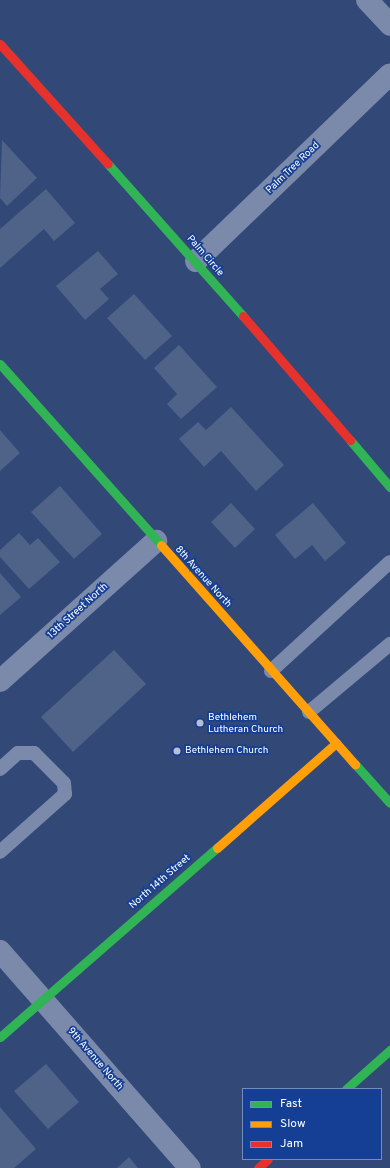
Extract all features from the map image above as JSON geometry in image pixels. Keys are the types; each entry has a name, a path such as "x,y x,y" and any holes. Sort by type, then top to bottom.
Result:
{"street":[{"path":"367,0 390,25"},
{"name":"Palm Circle","path":"0,44 196,261 390,487"},
{"name":"Palm Tree Road","path":"196,261 390,74"},
{"name":"8th Avenue North","path":"0,364 390,803"},
{"name":"13th Street North","path":"0,681 156,541"},
{"name":"North 14th Street","path":"0,1038 336,743"},
{"name":"9th Avenue North","path":"0,951 190,1168"},
{"path":"347,1088 390,1050"},
{"path":"258,1168 267,1160"}],"lane":[{"path":"272,671 390,562"},
{"path":"309,712 390,644"},
{"path":"0,769 18,753 34,753 64,783 65,794 0,852"}],"building":[{"path":"2,140 37,178 7,206 0,198"},
{"path":"46,189 75,223 54,241 44,229 0,268 0,229"},
{"path":"98,251 118,274 100,289 109,299 85,320 56,286"},
{"path":"134,294 172,336 145,360 107,318"},
{"path":"179,345 217,387 181,419 167,404 177,394 154,368"},
{"path":"231,407 284,465 256,491 221,451 204,467 179,439 198,422 206,430"},
{"path":"0,430 20,453 0,471"},
{"path":"60,486 102,534 74,559 31,512"},
{"path":"231,503 255,529 235,548 211,522"},
{"path":"313,503 346,543 325,561 312,545 295,559 275,535"},
{"path":"19,533 30,545 38,538 60,562 29,589 0,557 0,550"},
{"path":"0,573 21,597 0,615"},
{"path":"114,650 146,684 73,752 41,717"},
{"path":"46,1064 79,1102 48,1129 14,1091"},
{"path":"0,1107 36,1149 14,1168 0,1168"},
{"path":"129,1157 138,1168 117,1168"}],"traffic: fast":[{"path":"108,164 243,316"},
{"path":"0,364 161,545"},
{"path":"350,440 390,487"},
{"path":"355,764 390,803"},
{"path":"0,1037 217,848"},
{"path":"347,1088 390,1050"}],"traffic: slow":[{"path":"161,545 355,764"},
{"path":"217,848 336,743"}],"traffic: jam":[{"path":"0,44 108,164"},
{"path":"243,316 350,440"},
{"path":"258,1168 267,1160"}],"place":[{"name":"Bethlehem Lutheran Church","path":"200,723"},
{"name":"Bethlehem Church","path":"177,751"}]}
